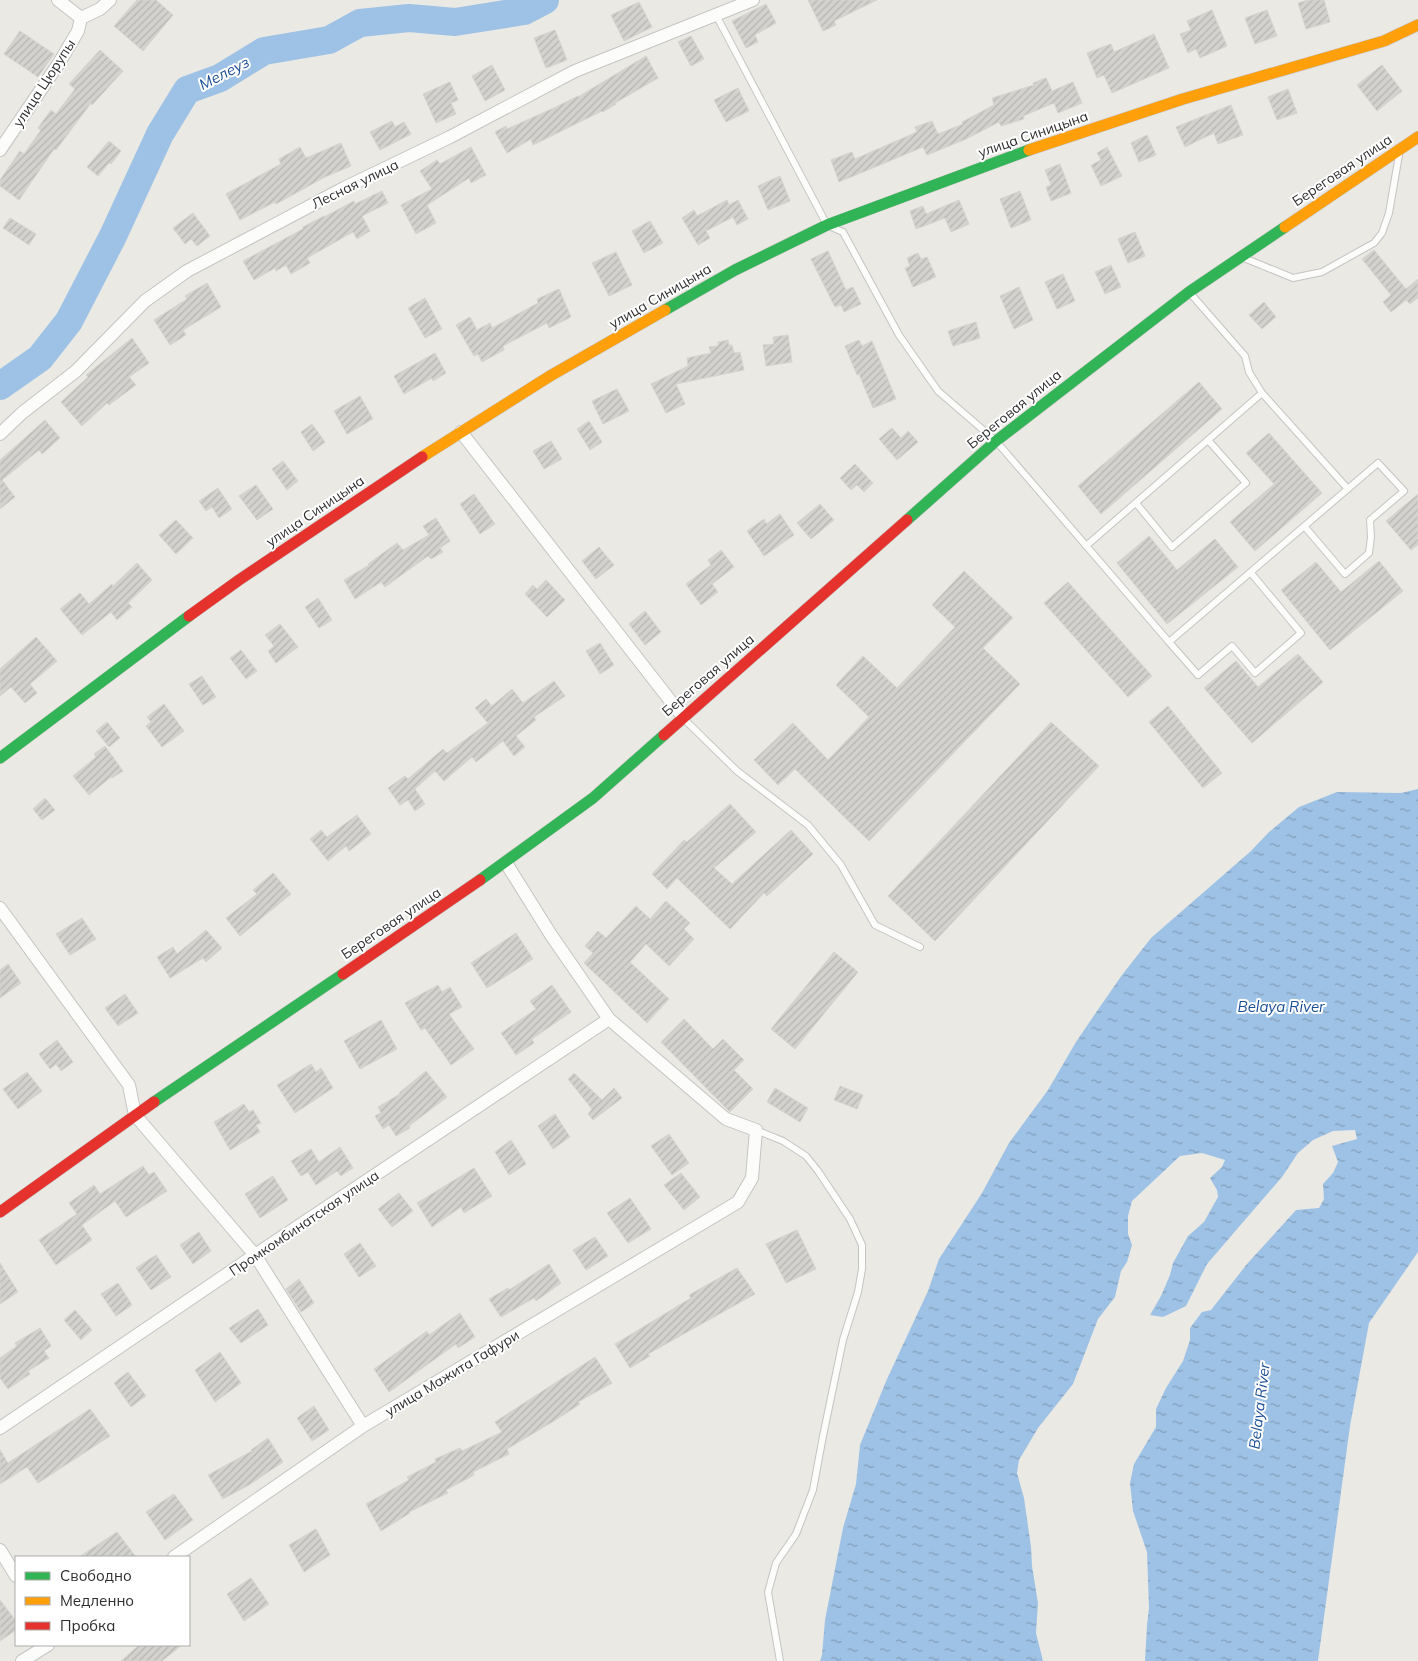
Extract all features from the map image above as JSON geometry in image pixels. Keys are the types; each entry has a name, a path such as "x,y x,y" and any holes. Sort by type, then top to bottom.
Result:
{"main road":[{"name":"улица Синицына","path":"0,758 133,657 239,580 460,432 550,376 735,270 827,225 1016,154 1183,99 1384,41 1418,25"},
{"name":"Береговая улица","path":"0,1212 135,1115 506,862 593,798 996,441 1189,292 1418,137"}],"street":[{"path":"58,0 81,18 100,9 110,0"},
{"name":"Лесная улица","path":"0,434 22,413 76,371 145,301 187,271 344,188 450,137 575,71 753,0"},
{"name":"улица Цюрупы","path":"0,150 59,63 78,31 81,18"},
{"path":"460,432 683,717"},
{"path":"506,862 551,935 609,1019 726,1119 756,1130"},
{"path":"0,908 130,1085 135,1115 255,1255 363,1426"},
{"name":"Промкомбинатская улица","path":"0,1428 609,1019"},
{"name":"улица Мажита Гафури","path":"175,1556 363,1426 738,1202 752,1178 756,1130"},
{"path":"0,1550 15,1574"},
{"path":"22,1661 46,1646"}],"lane":[{"path":"716,14 827,225 843,232 899,335 938,391 996,441 1198,675 1232,646 1255,673 1301,633 1251,573"},
{"path":"1241,256 1293,278 1322,272 1374,242 1382,233 1389,213 1400,149"},
{"path":"1189,292 1245,356 1249,372 1262,393 1348,489"},
{"path":"1086,546 1262,393"},
{"path":"1136,503 1172,546 1246,483 1208,440"},
{"path":"1169,642 1378,463 1404,491 1370,520 1371,537 1369,553 1345,574 1305,527"},
{"path":"683,717 737,770 808,825 841,865 874,924 920,947"},
{"path":"756,1130 783,1142 806,1156 850,1219 862,1245 862,1269 858,1292 843,1340 813,1490 796,1534 776,1563 768,1592 780,1661"}],"water":[{"name":"Belaya River","path":"1418,789 1418,1252 1369,1323 1350,1426 1318,1661 1145,1661 1149,1608 1147,1552 1133,1511 1130,1483 1134,1464 1156,1427 1156,1409 1166,1388 1183,1361 1190,1340 1190,1328 1202,1312 1211,1310 1247,1264 1296,1210 1319,1208 1324,1199 1323,1184 1333,1173 1338,1162 1332,1146 1357,1139 1355,1130 1333,1131 1313,1140 1298,1153 1282,1177 1207,1264 1186,1306 1163,1317 1150,1315 1161,1296 1173,1263 1188,1236 1204,1222 1218,1197 1217,1190 1210,1178 1222,1167 1225,1160 1202,1153 1180,1156 1132,1201 1128,1216 1128,1234 1132,1245 1127,1262 1121,1271 1115,1297 1098,1319 1073,1384 1038,1428 1019,1460 1017,1473 1024,1498 1038,1603 1036,1633 1043,1661 820,1661 825,1620 843,1528 856,1484 860,1445 887,1379 928,1291 939,1259 982,1193 1009,1143 1048,1090 1076,1042 1097,1011 1151,938 1299,807 1337,792 1401,793"}],"building":[{"path":"137,0 156,0 173,15 143,51 114,26"},
{"path":"808,0 877,0 834,21 836,25 823,31"},
{"path":"1308,0 1324,0 1330,22 1306,29 1298,3"},
{"path":"639,2 652,27 624,41 611,15"},
{"path":"766,4 776,23 755,35 758,42 746,48 732,21"},
{"path":"1212,10 1227,46 1200,58 1196,49 1188,53 1180,34 1191,30 1187,21"},
{"path":"1267,10 1277,36 1255,44 1245,18"},
{"path":"555,30 567,60 546,68 534,38"},
{"path":"20,31 54,54 38,77 4,54"},
{"path":"1154,34 1169,68 1112,93 1104,75 1097,78 1087,53 1111,44 1114,52"},
{"path":"691,36 704,59 691,66 678,42"},
{"path":"100,50 123,71 92,105 91,103 56,150 54,149 19,200 0,186 0,180 20,151 24,154 41,130 38,128 51,110 56,114 75,89 69,84"},
{"path":"646,56 658,78 603,112 533,145 531,139 507,153 495,132 506,126 507,129 578,97"},
{"path":"492,65 505,90 485,101 472,76"},
{"path":"1382,65 1402,91 1377,111 1357,85"},
{"path":"1046,78 1052,91 1073,82 1082,103 1058,113 1054,103 1023,116 1024,119 1001,126 999,122 966,139 927,155 923,147 839,182 831,160 852,152 855,159 917,132 915,127 932,121 938,134 963,124 962,122 994,105 992,98 1034,85 1033,83"},
{"path":"450,82 458,100 451,103 456,114 436,123 423,94"},
{"path":"738,88 749,111 726,122 714,100"},
{"path":"1288,89 1297,113 1277,120 1268,97"},
{"path":"1231,105 1243,135 1218,144 1214,133 1185,147 1176,127"},
{"path":"392,121 395,127 404,122 411,134 380,150 370,132"},
{"path":"1147,135 1156,155 1139,162 1131,143"},
{"path":"109,141 121,151 98,176 87,167"},
{"path":"341,143 351,166 240,220 226,194 281,164 279,159 300,147 306,158"},
{"path":"471,147 486,175 471,183 469,178 427,205 436,223 416,234 401,205 432,189 420,171 437,160 440,164"},
{"path":"1107,147 1122,176 1101,186 1091,165 1101,160 1097,153"},
{"path":"1060,164 1071,193 1051,201 1046,187 1051,185 1045,170"},
{"path":"780,176 790,201 768,210 758,186"},
{"path":"382,191 388,203 362,216 370,231 357,239 353,232 307,258 310,263 291,274 286,265 276,271 275,268 254,280 243,261 324,216 354,201 355,204"},
{"path":"1020,191 1031,220 1011,228 1000,199"},
{"path":"727,200 729,205 738,200 748,219 737,225 733,217 706,231 710,238 698,245 682,218 694,210 697,216"},
{"path":"959,200 969,224 951,232 945,218 916,229 910,211 923,206 926,214"},
{"path":"193,213 210,236 197,246 191,239 185,244 173,228"},
{"path":"10,218 36,234 29,245 3,228"},
{"path":"650,221 663,243 644,253 632,231"},
{"path":"1135,232 1145,256 1128,263 1118,239"},
{"path":"1374,250 1406,289 1418,279 1418,298 1410,304 1406,300 1391,312 1383,302 1391,295 1362,259"},
{"path":"828,251 846,290 853,287 861,304 844,312 841,305 835,307 811,259"},
{"path":"616,252 632,285 609,296 592,263"},
{"path":"918,253 921,259 927,257 936,277 913,287 905,268 910,266 907,258"},
{"path":"1111,265 1121,287 1105,294 1095,272"},
{"path":"1063,274 1075,301 1057,309 1045,282"},
{"path":"207,283 221,307 183,330 186,335 170,345 154,320 187,299 185,296"},
{"path":"1019,287 1033,320 1014,329 1000,296"},
{"path":"559,289 571,317 549,328 547,323 503,346 504,350 482,362 478,354 474,356 456,325 470,317 477,330 490,323 492,328 538,303 537,299"},
{"path":"425,298 442,329 425,338 408,308"},
{"path":"1264,302 1276,317 1262,329 1249,315"},
{"path":"976,322 980,338 953,346 948,331"},
{"path":"788,335 792,362 766,366 763,345 774,344 773,337"},
{"path":"132,338 149,363 129,377 136,385 109,405 107,403 82,426 61,402 88,377 86,375"},
{"path":"728,340 729,345 732,345 734,353 740,352 744,370 676,384 685,404 666,413 651,384 688,366 687,358 711,353 709,347 718,346 718,342"},
{"path":"859,340 862,346 872,341 896,399 873,408 845,346"},
{"path":"435,353 446,373 433,381 432,378 404,394 394,376"},
{"path":"1199,382 1222,409 1101,514 1078,486"},
{"path":"617,389 629,411 603,424 592,401"},
{"path":"360,396 373,419 347,434 334,411"},
{"path":"45,420 60,438 42,454 39,450 2,480 15,497 0,509 0,460"},
{"path":"589,421 602,442 590,450 577,429"},
{"path":"312,424 325,442 313,451 301,432"},
{"path":"892,428 901,438 908,431 918,442 897,460 879,439"},
{"path":"1269,433 1322,493 1255,551 1230,522 1274,484 1246,453"},
{"path":"551,441 562,459 544,469 533,451"},
{"path":"283,461 298,481 287,490 272,469"},
{"path":"855,464 873,483 864,492 857,485 851,490 840,478"},
{"path":"256,485 273,509 257,520 239,496"},
{"path":"218,488 232,509 219,518 212,507 206,511 199,501"},
{"path":"474,494 495,524 480,534 460,504"},
{"path":"1418,494 1418,545 1411,550 1386,521"},
{"path":"820,504 834,520 811,539 797,523"},
{"path":"780,514 794,535 764,556 747,531 764,519 766,524"},
{"path":"436,518 450,541 440,548 443,552 431,559 428,556 385,587 381,582 355,599 344,580 369,565 397,543 403,550 429,535 423,526"},
{"path":"176,520 193,538 176,554 159,535"},
{"path":"1149,536 1177,570 1215,539 1238,567 1167,624 1117,563"},
{"path":"599,547 614,565 596,579 582,561"},
{"path":"721,550 734,567 712,584 718,592 701,605 686,584 711,565 708,560"},
{"path":"1379,561 1403,591 1330,650 1281,590 1316,562 1341,592"},
{"path":"137,563 152,580 128,603 132,607 117,620 111,612 82,635 60,609 80,593 89,604 112,584 113,586"},
{"path":"964,571 1013,618 983,648 1020,684 869,841 795,769 778,785 754,760 793,723 828,760 869,717 836,685 863,656 897,688 955,627 932,605"},
{"path":"546,580 565,600 547,617 525,594 533,585 537,589"},
{"path":"1068,582 1152,676 1128,697 1044,603"},
{"path":"318,598 332,620 319,628 305,607"},
{"path":"645,611 661,632 645,645 629,624"},
{"path":"280,624 298,647 276,663 268,651 274,646 265,635"},
{"path":"36,637 57,661 30,684 37,693 25,703 11,687 0,696 0,669"},
{"path":"600,643 614,665 600,674 586,651"},
{"path":"241,650 257,671 246,679 230,658"},
{"path":"1298,654 1323,682 1252,743 1204,688 1236,661 1258,687"},
{"path":"202,676 216,697 203,705 189,684"},
{"path":"554,681 565,696 534,717 536,720 516,736 525,747 514,756 503,741 476,762 472,757 444,781 435,771 415,789 425,804 415,811 408,800 400,805 388,788 405,776 408,779 443,749 447,753 488,723 475,708 486,699 492,706 512,689 523,703"},
{"path":"164,704 184,731 162,747 146,726 151,722 147,717"},
{"path":"1168,706 1222,773 1203,788 1149,722"},
{"path":"107,722 120,738 109,747 96,731"},
{"path":"1051,722 1099,766 935,941 888,896"},
{"path":"105,746 123,771 111,777 89,795 73,776 96,757 94,754"},
{"path":"45,798 55,810 42,820 33,809"},
{"path":"730,804 756,832 714,868 732,884 791,830 813,854 767,896 764,893 730,929 677,878 667,889 652,874 684,840 687,842"},
{"path":"357,815 371,834 349,851 346,846 328,861 310,839 321,830 327,837"},
{"path":"273,873 291,894 240,936 226,918 257,894 253,890"},
{"path":"666,901 690,923 684,929 694,939 669,966 646,944 630,962 669,999 647,1023 584,963 593,953 585,946 598,931 606,938 636,906 650,919"},
{"path":"82,918 96,939 70,955 56,934"},
{"path":"206,930 222,948 206,962 203,958 170,978 157,957 173,947 177,954"},
{"path":"516,933 533,959 487,988 471,963"},
{"path":"834,952 858,972 795,1049 771,1029"},
{"path":"8,964 21,983 0,998 0,970"},
{"path":"438,985 442,992 450,987 462,1007 449,1014 474,1049 451,1065 425,1028 421,1030 405,1003"},
{"path":"552,985 571,1012 532,1039 534,1043 516,1055 501,1033 536,1009 530,1001"},
{"path":"125,994 138,1013 118,1026 105,1008"},
{"path":"684,1019 713,1049 723,1039 744,1060 734,1070 753,1089 730,1112 661,1042"},
{"path":"381,1020 397,1049 360,1069 344,1041"},
{"path":"57,1040 73,1062 61,1071 56,1064 50,1069 39,1054"},
{"path":"311,1064 316,1072 321,1068 333,1088 295,1113 277,1085"},
{"path":"426,1071 447,1097 409,1126 410,1128 396,1136 389,1125 383,1129 375,1116 381,1113 378,1107 400,1094"},
{"path":"27,1072 42,1091 18,1109 3,1089"},
{"path":"574,1073 602,1100 614,1088 622,1098 593,1120 588,1114 592,1109 568,1079"},
{"path":"840,1086 863,1095 857,1109 834,1100"},
{"path":"775,1088 808,1108 800,1122 767,1102"},
{"path":"244,1104 249,1112 253,1110 261,1123 256,1125 260,1132 230,1150 214,1122"},
{"path":"555,1114 570,1137 553,1149 538,1126"},
{"path":"669,1134 689,1163 672,1175 651,1146"},
{"path":"511,1140 526,1164 509,1175 495,1152"},
{"path":"340,1147 353,1168 341,1176 337,1171 316,1185 308,1172 301,1176 291,1161 311,1149 319,1162"},
{"path":"143,1166 149,1175 154,1172 167,1191 126,1217 115,1201 82,1225 92,1240 56,1265 39,1240 77,1214 69,1203 94,1185 100,1194"},
{"path":"474,1168 492,1196 464,1213 461,1207 432,1227 417,1203"},
{"path":"681,1173 700,1197 684,1210 664,1185"},
{"path":"273,1176 288,1200 260,1218 245,1194"},
{"path":"399,1193 413,1211 392,1227 378,1209"},
{"path":"630,1198 651,1229 628,1243 607,1213"},
{"path":"797,1230 816,1269 786,1283 766,1244"},
{"path":"199,1232 211,1251 193,1264 180,1245"},
{"path":"595,1237 608,1256 586,1270 573,1250"},
{"path":"360,1243 376,1266 359,1277 344,1254"},
{"path":"156,1255 171,1277 151,1290 136,1268"},
{"path":"0,1263 18,1292 0,1304"},
{"path":"549,1264 561,1283 536,1301 534,1298 501,1317 489,1299 508,1288 509,1290"},
{"path":"737,1268 755,1294 648,1354 650,1356 630,1368 615,1344 691,1298 689,1295"},
{"path":"299,1279 314,1303 301,1312 286,1289"},
{"path":"118,1283 132,1305 116,1316 101,1294"},
{"path":"258,1309 268,1325 241,1343 229,1328"},
{"path":"75,1310 92,1330 81,1340 64,1320"},
{"path":"460,1313 475,1337 458,1348 456,1344 389,1392 374,1369 427,1331 429,1335"},
{"path":"40,1328 51,1346 44,1351 49,1358 28,1371 30,1374 8,1389 0,1378 0,1358 17,1346 15,1343"},
{"path":"220,1352 241,1383 215,1402 195,1370"},
{"path":"595,1357 612,1383 578,1402 580,1404 507,1449 509,1454 473,1472 474,1475 446,1490 448,1493 409,1512 381,1531 366,1504 409,1480 407,1477 436,1462 435,1459 460,1448 462,1451 502,1432 495,1422"},
{"path":"128,1372 146,1396 131,1407 114,1383"},
{"path":"314,1406 329,1430 312,1441 297,1418"},
{"path":"90,1409 110,1436 38,1483 27,1467 0,1484 0,1450 8,1463"},
{"path":"268,1438 283,1462 249,1485 223,1499 208,1475 252,1451"},
{"path":"174,1494 193,1520 165,1540 146,1512"},
{"path":"316,1529 330,1555 304,1572 289,1545"},
{"path":"117,1532 135,1556 81,1556"},
{"path":"251,1578 269,1604 244,1621 227,1594"},
{"path":"0,1600 15,1620 15,1631 0,1641"},
{"path":"138,1646 181,1646 162,1661 121,1661"}],"waterway":[{"name":"Мелеуз","path":"0,386 40,358 69,321 113,236 160,134 187,90 220,78 264,51 329,40 360,23 409,18 455,22 524,11 545,0"}],"traffic: fast":[{"path":"665,310 735,270 827,225 1029,150"},
{"path":"907,520 996,441 1189,292 1285,227"},
{"path":"0,758 189,616"},
{"path":"480,880 593,798 664,735"},
{"path":"154,1102 343,974"}],"traffic: slow":[{"path":"1029,150 1183,99 1384,41 1418,25"},
{"path":"1285,227 1418,137"},
{"path":"422,457 550,376 665,310"}],"traffic: jam":[{"path":"189,616 239,580 422,457"},
{"path":"664,735 907,520"},
{"path":"343,974 480,880"},
{"path":"0,1212 154,1102"}]}
